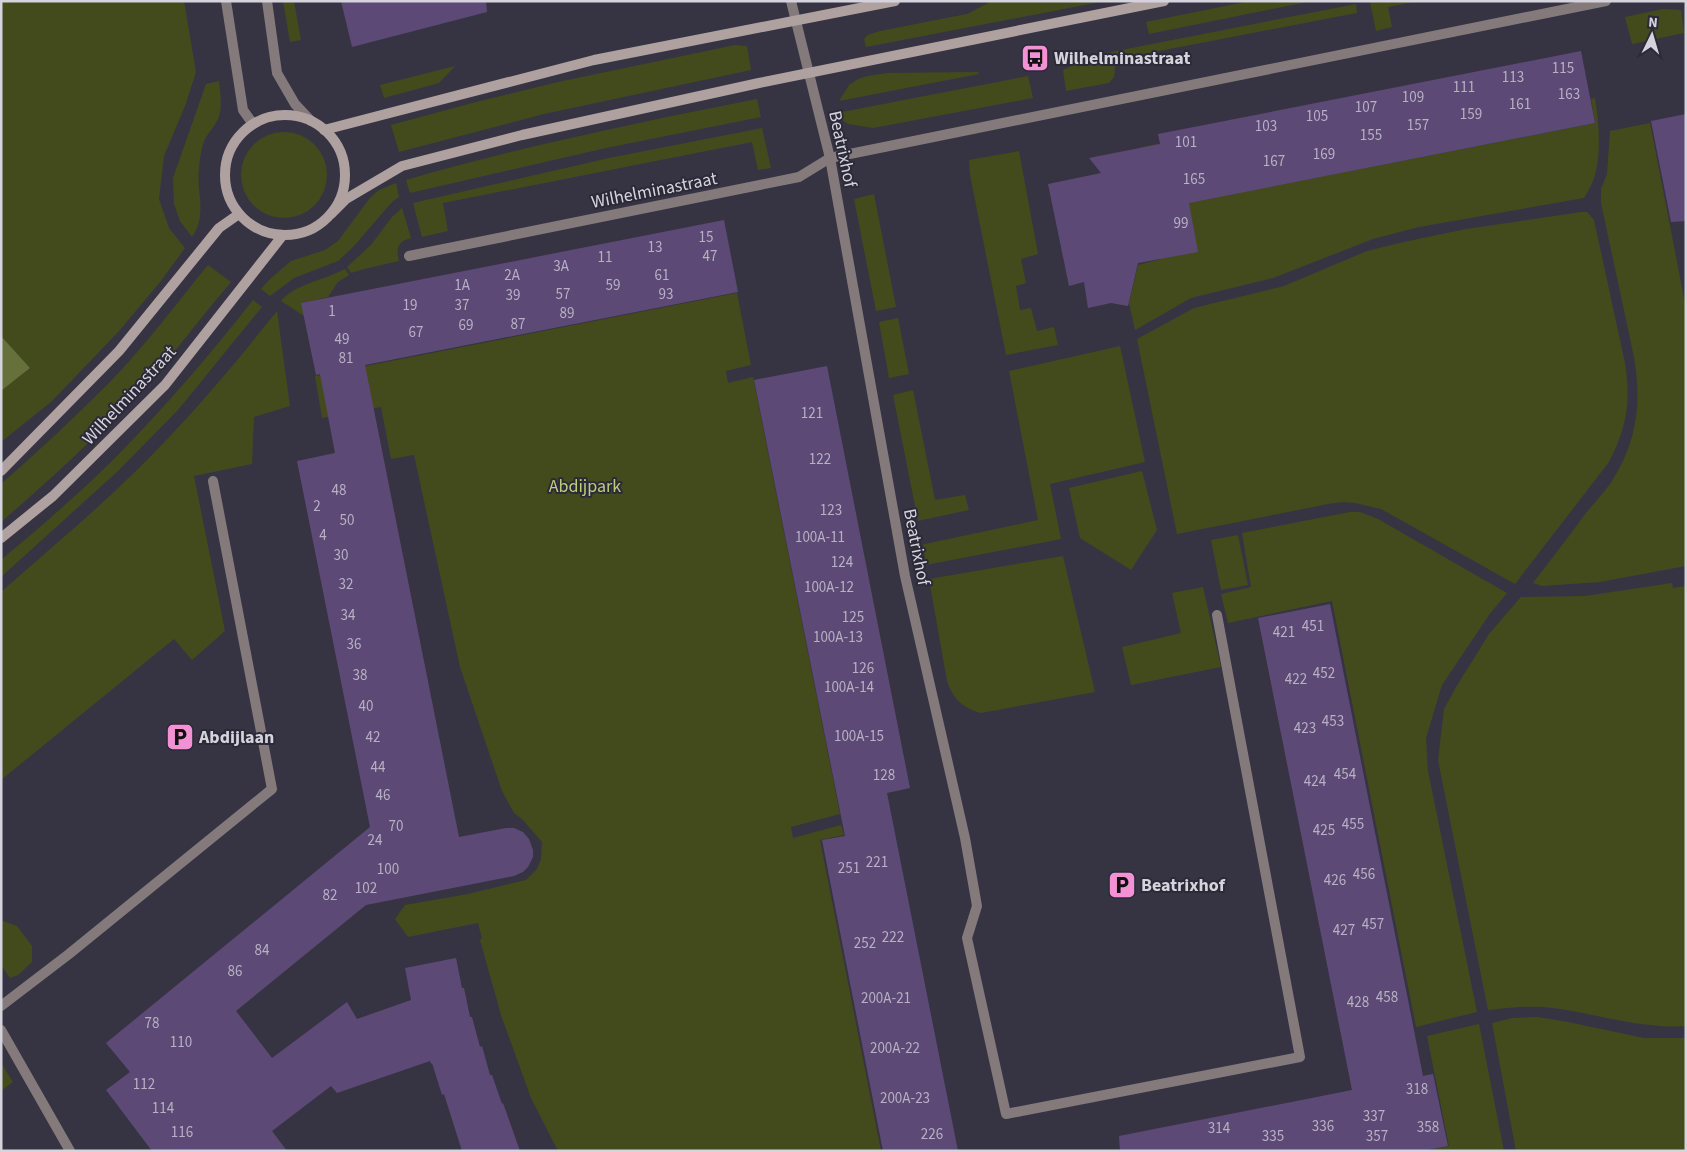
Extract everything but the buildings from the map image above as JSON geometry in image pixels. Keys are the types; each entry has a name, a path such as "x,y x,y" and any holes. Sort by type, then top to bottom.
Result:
{"street":[{"path":"226,1 243,110 253,124"},
{"path":"267,1 277,73 295,104 311,121 324,130 336,144 343,161 345,180 340,198 330,214"},
{"name":"Beatrixhof","path":"791,1 830,158 905,576 965,838 977,906 967,938 1006,1114 1300,1057 1217,616"},
{"path":"324,130 383,113 594,60 896,1"},
{"path":"311,121 286,115 269,117 253,124 235,142 225,166 227,192 239,214 259,229 270,234 292,235 309,230 324,220 346,200 402,166 522,135 809,73 1164,1"},
{"name":"Wilhelminastraat","path":"409,256 799,177 830,158 1606,1"},
{"path":"1,471 119,351 219,228 239,214"},
{"name":"Wilhelminastraat","path":"1,538 53,496 165,385 283,235"},
{"path":"1,1006 69,954 272,789 212,481"},
{"path":"1,1030 70,1151"}],"green space":[{"path":"1,1 184,1 196,72 185,106 164,156 159,199 169,228 185,248 160,282 119,331 52,401 1,442 1,391 30,368 1,336"},
{"path":"283,1 294,1 301,40 290,42"},
{"path":"992,1 1105,1 866,47 864,39 868,35 967,14"},
{"path":"1250,1 1312,1 1149,34 1146,22"},
{"path":"1418,1 1388,7 1392,27 1376,31 1370,2"},
{"path":"1356,4 1357,13 1123,58 1116,64 1114,77 1109,83 1066,91 1063,70 1096,55"},
{"path":"1663,9 1681,10 1684,33 1632,44 1625,17"},
{"path":"735,45 747,46 751,70 544,114 399,152 391,125 558,82"},
{"path":"455,66 439,83 384,98 380,85"},
{"path":"978,72 979,74 839,101 849,85 858,79 868,76 887,73"},
{"path":"1028,76 1033,98 873,128 848,124 839,118 837,113"},
{"path":"219,81 220,112 216,123 205,139 202,150 198,178 200,212 197,228 192,237 180,221 174,204 173,178 206,84"},
{"path":"1595,98 1598,129 1598,161 1593,181 1584,198 1419,227 1373,239 1273,278 1191,298 1135,330 1129,303 1138,265 1161,259 1138,148 1158,144 1172,206 1595,123 1591,99"},
{"path":"757,99 761,117 606,148 410,193 406,180 580,136"},
{"path":"1650,123 1686,308 1686,566 1600,582 1542,586 1533,583 1610,484 1619,469 1632,438 1637,407 1634,357 1601,203 1601,189 1607,174 1610,131"},
{"path":"762,128 771,168 758,170 752,142 443,203 448,231 422,237 413,203 609,158"},
{"path":"284,132 300,135 308,139 320,151 324,159 327,175 324,191 320,199 308,211 300,215 284,218 268,215 260,211 248,199 244,191 241,175 244,159 248,151 260,139 268,135"},
{"path":"1019,151 1038,254 1021,259 1026,283 1016,286 1020,310 1031,308 1037,331 1054,327 1058,345 1006,355 970,175 969,160"},
{"path":"396,183 399,197 392,202 353,247 338,261 294,278 270,296 261,289 291,261 325,250 338,241 370,198 379,190"},
{"path":"874,194 896,307 876,311 854,199"},
{"path":"402,208 411,238 400,244 398,249 399,261 351,273 347,267 371,245 392,217"},
{"path":"1587,212 1594,220 1625,363 1628,390 1626,414 1620,437 1609,462 1515,584 1381,509 1355,503 1328,504 1177,534 1137,339 1194,308 1284,286 1367,251 1466,229"},
{"path":"208,265 231,282 158,371 121,411 1,522 1,484 57,434 110,382 148,339"},
{"path":"345,269 349,275 338,282 328,297 302,303 304,316 281,301 286,295 302,286"},
{"name":"Abdijpark","path":"737,293 751,365 726,371 728,383 753,377 840,814 791,827 793,838 841,825 844,835 820,840 881,1151 558,1151 531,1098 501,1015 480,940 482,938 478,923 408,937 395,919 405,905 468,894 526,880 537,869 541,859 542,842 522,819 514,813 502,791 460,667 414,455 391,459 381,407 322,418 315,376"},
{"path":"253,300 262,307 178,410 117,472 1,577 1,560 45,523 115,458 186,381"},
{"path":"277,311 290,406 254,417 252,464 194,476 225,631 192,660 174,639 1,780 1,592 101,504 158,449 239,358"},
{"path":"898,318 909,374 889,378 879,322"},
{"path":"1,336 30,368 1,391"},
{"path":"1120,346 1145,462 1050,484 1061,539 926,565 923,545 925,544 1038,520 1009,371"},
{"path":"913,390 935,500 965,495 969,510 918,521 893,395"},
{"path":"1142,471 1157,530 1131,570 1080,538 1069,488"},
{"path":"1350,512 1360,512 1378,519 1507,593 1489,615 1442,685 1426,738 1428,771 1477,1012 1416,1027 1332,601 1228,623 1221,594 1251,587 1242,533"},
{"path":"1238,535 1248,585 1221,590 1211,540"},
{"path":"1063,556 1095,692 981,713 964,705 952,693 947,681 929,579"},
{"path":"1672,583 1673,588 1686,586 1686,1026 1636,1023 1545,1007 1488,1010 1438,760 1444,709 1489,634 1521,597 1585,596"},
{"path":"1203,587 1221,667 1131,685 1122,647 1181,633 1172,593"},
{"path":"1,919 17,926 32,946 32,962 18,975 10,978 1,965"},
{"path":"1537,1017 1644,1038 1686,1038 1686,1151 1516,1151 1492,1023 1512,1018"},
{"path":"1479,1024 1504,1151 1425,1151 1449,1146 1427,1036"},
{"path":"1,1063 13,1082 1,1091"}],"place":[{"name":"Wilhelminastraat","path":"1035,58"},
{"name":"Abdijlaan","path":"180,737"},
{"name":"Beatrixhof","path":"1122,885"}]}
